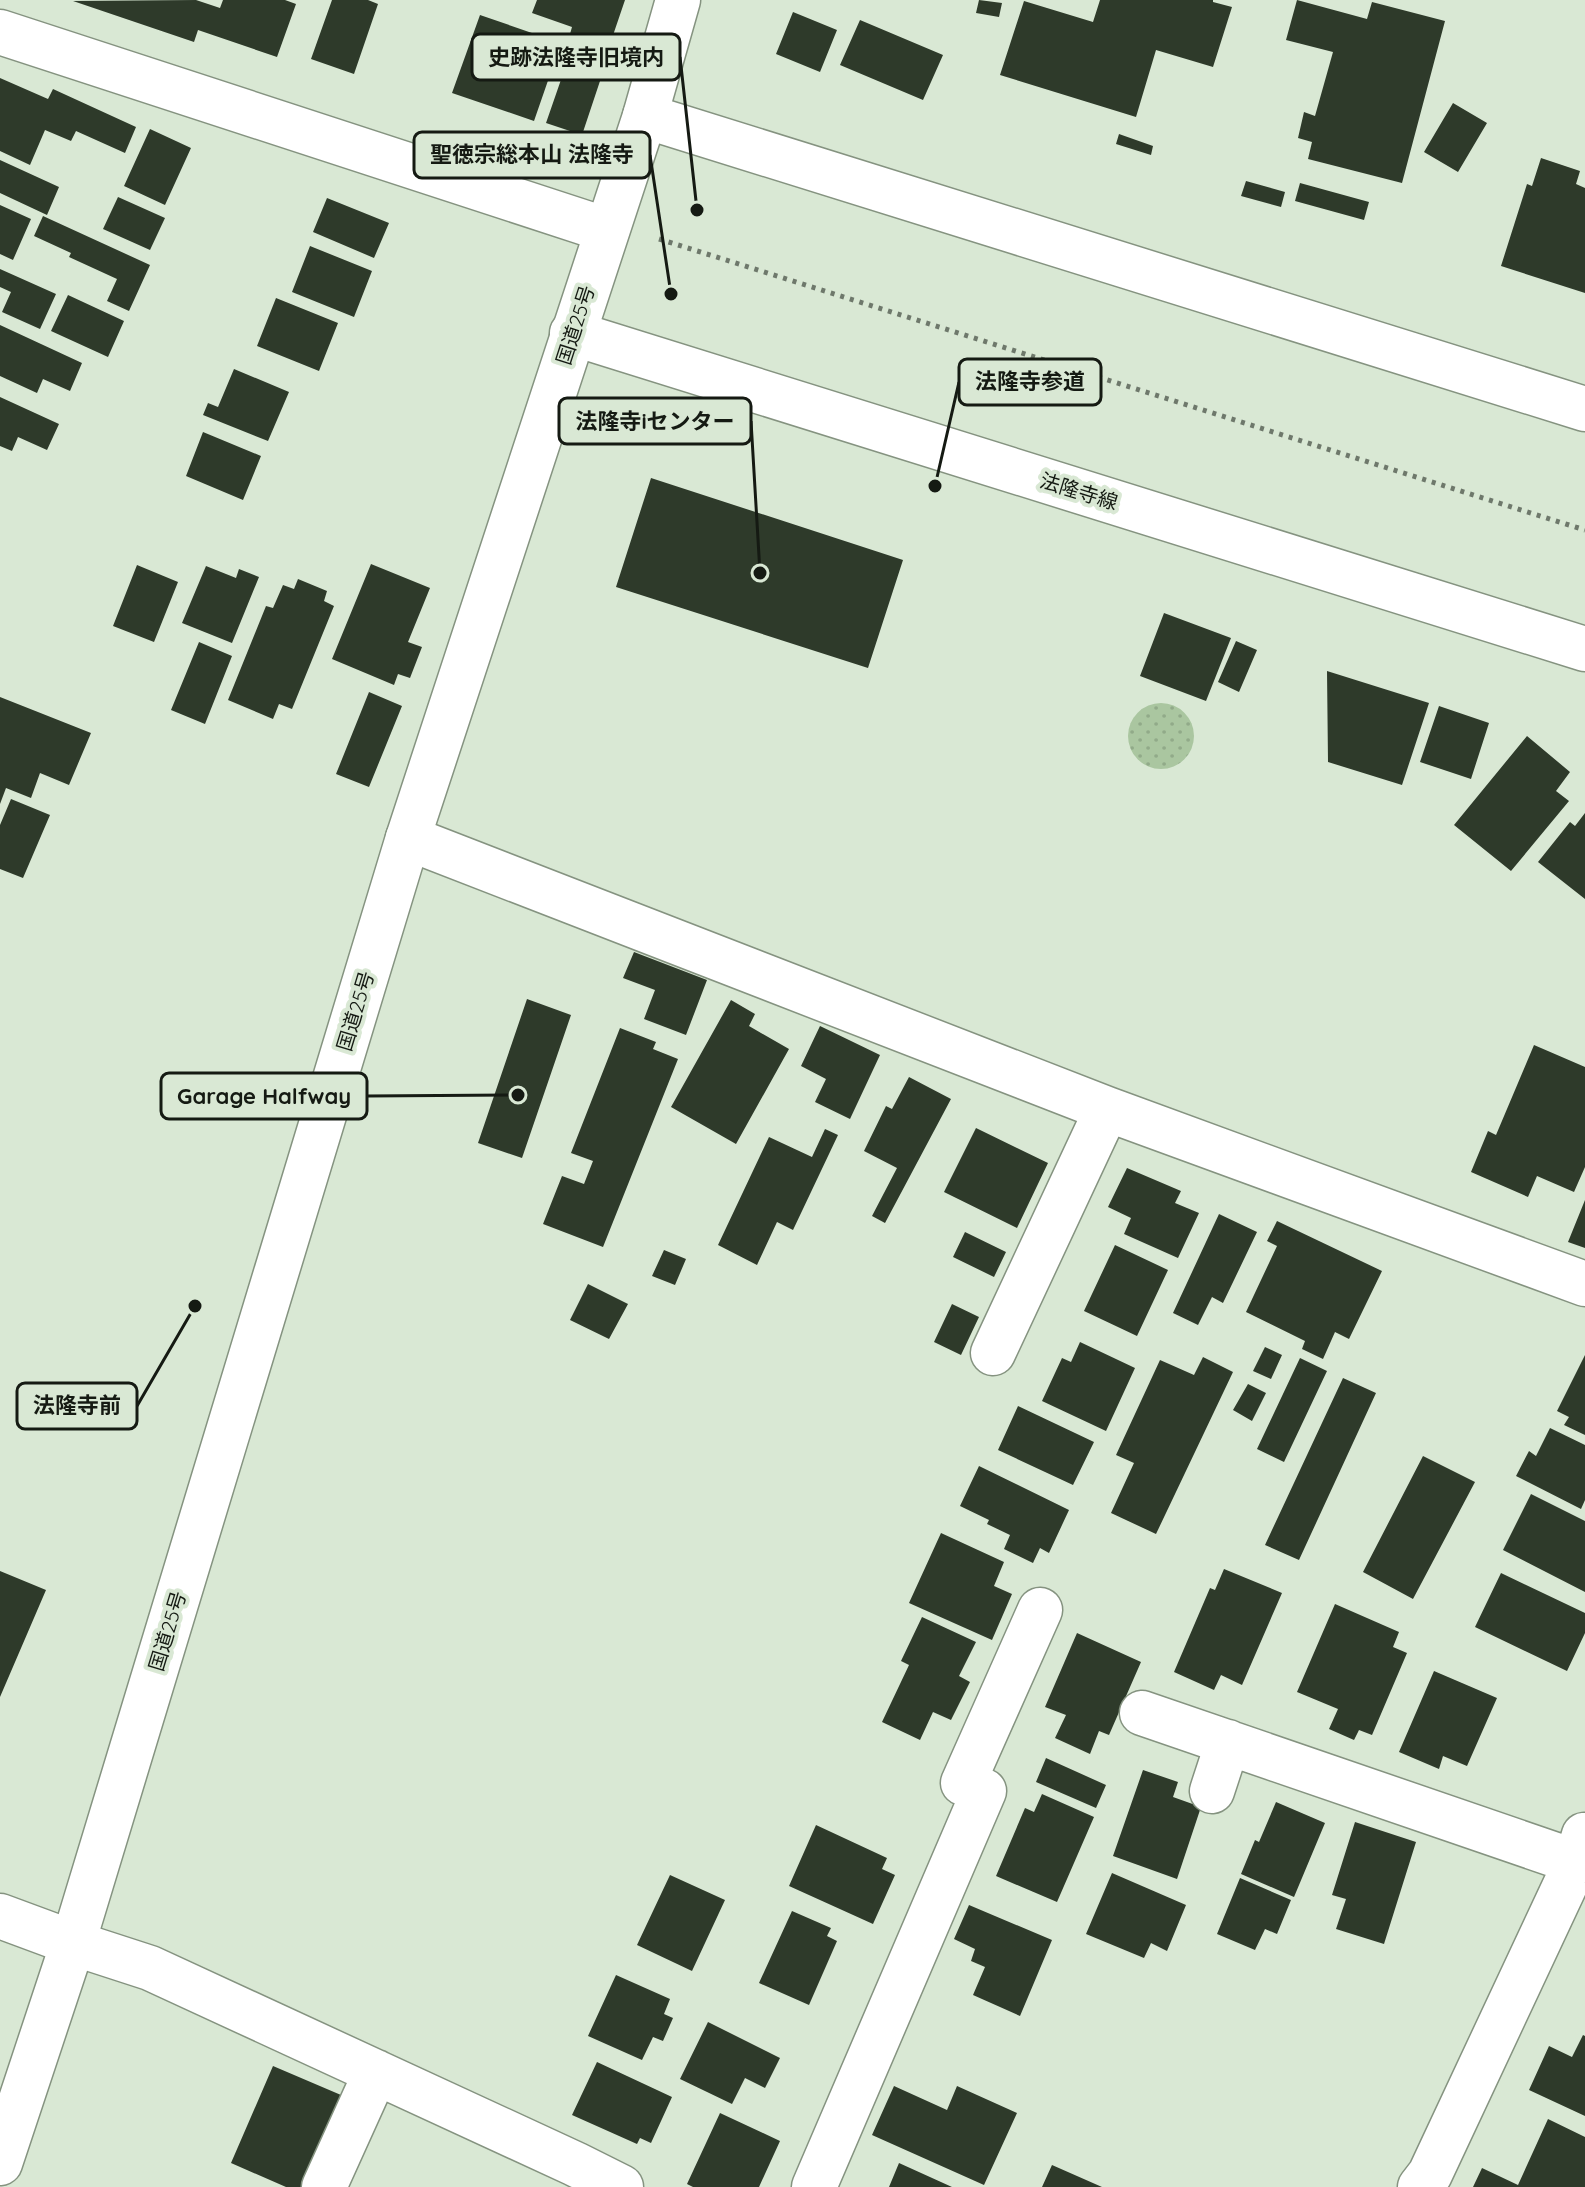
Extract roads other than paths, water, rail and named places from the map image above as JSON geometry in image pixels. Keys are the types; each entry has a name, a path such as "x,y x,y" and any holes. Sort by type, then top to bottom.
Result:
{"main road":[{"name":"国道25号","path":"0,2163 73,1943 408,838 645,116 678,0"},
{"path":"0,32 607,230"},
{"path":"645,116 1585,409"},
{"name":"法隆寺線","path":"572,333 1585,649"},
{"path":"408,838 1107,1109 1585,1284"},
{"path":"993,1353 1107,1109"},
{"path":"814,2187 984,1791 963,1783 1040,1610"},
{"path":"1142,1713 1580,1848 1430,2174 1420,2187"},
{"path":"1212,1791 1228,1742"},
{"path":"0,1916 150,1968 621,2187"},
{"path":"324,2187 376,2072"}],"place":[{"name":"史跡法隆寺旧境内","path":"697,210"},
{"name":"聖徳宗総本山 法隆寺","path":"671,294"},
{"name":"法隆寺参道","path":"935,486"},
{"name":"法隆寺iセンター","path":"760,573"},
{"name":"Garage Halfway","path":"518,1095"},
{"name":"法隆寺前","path":"195,1306"}]}
